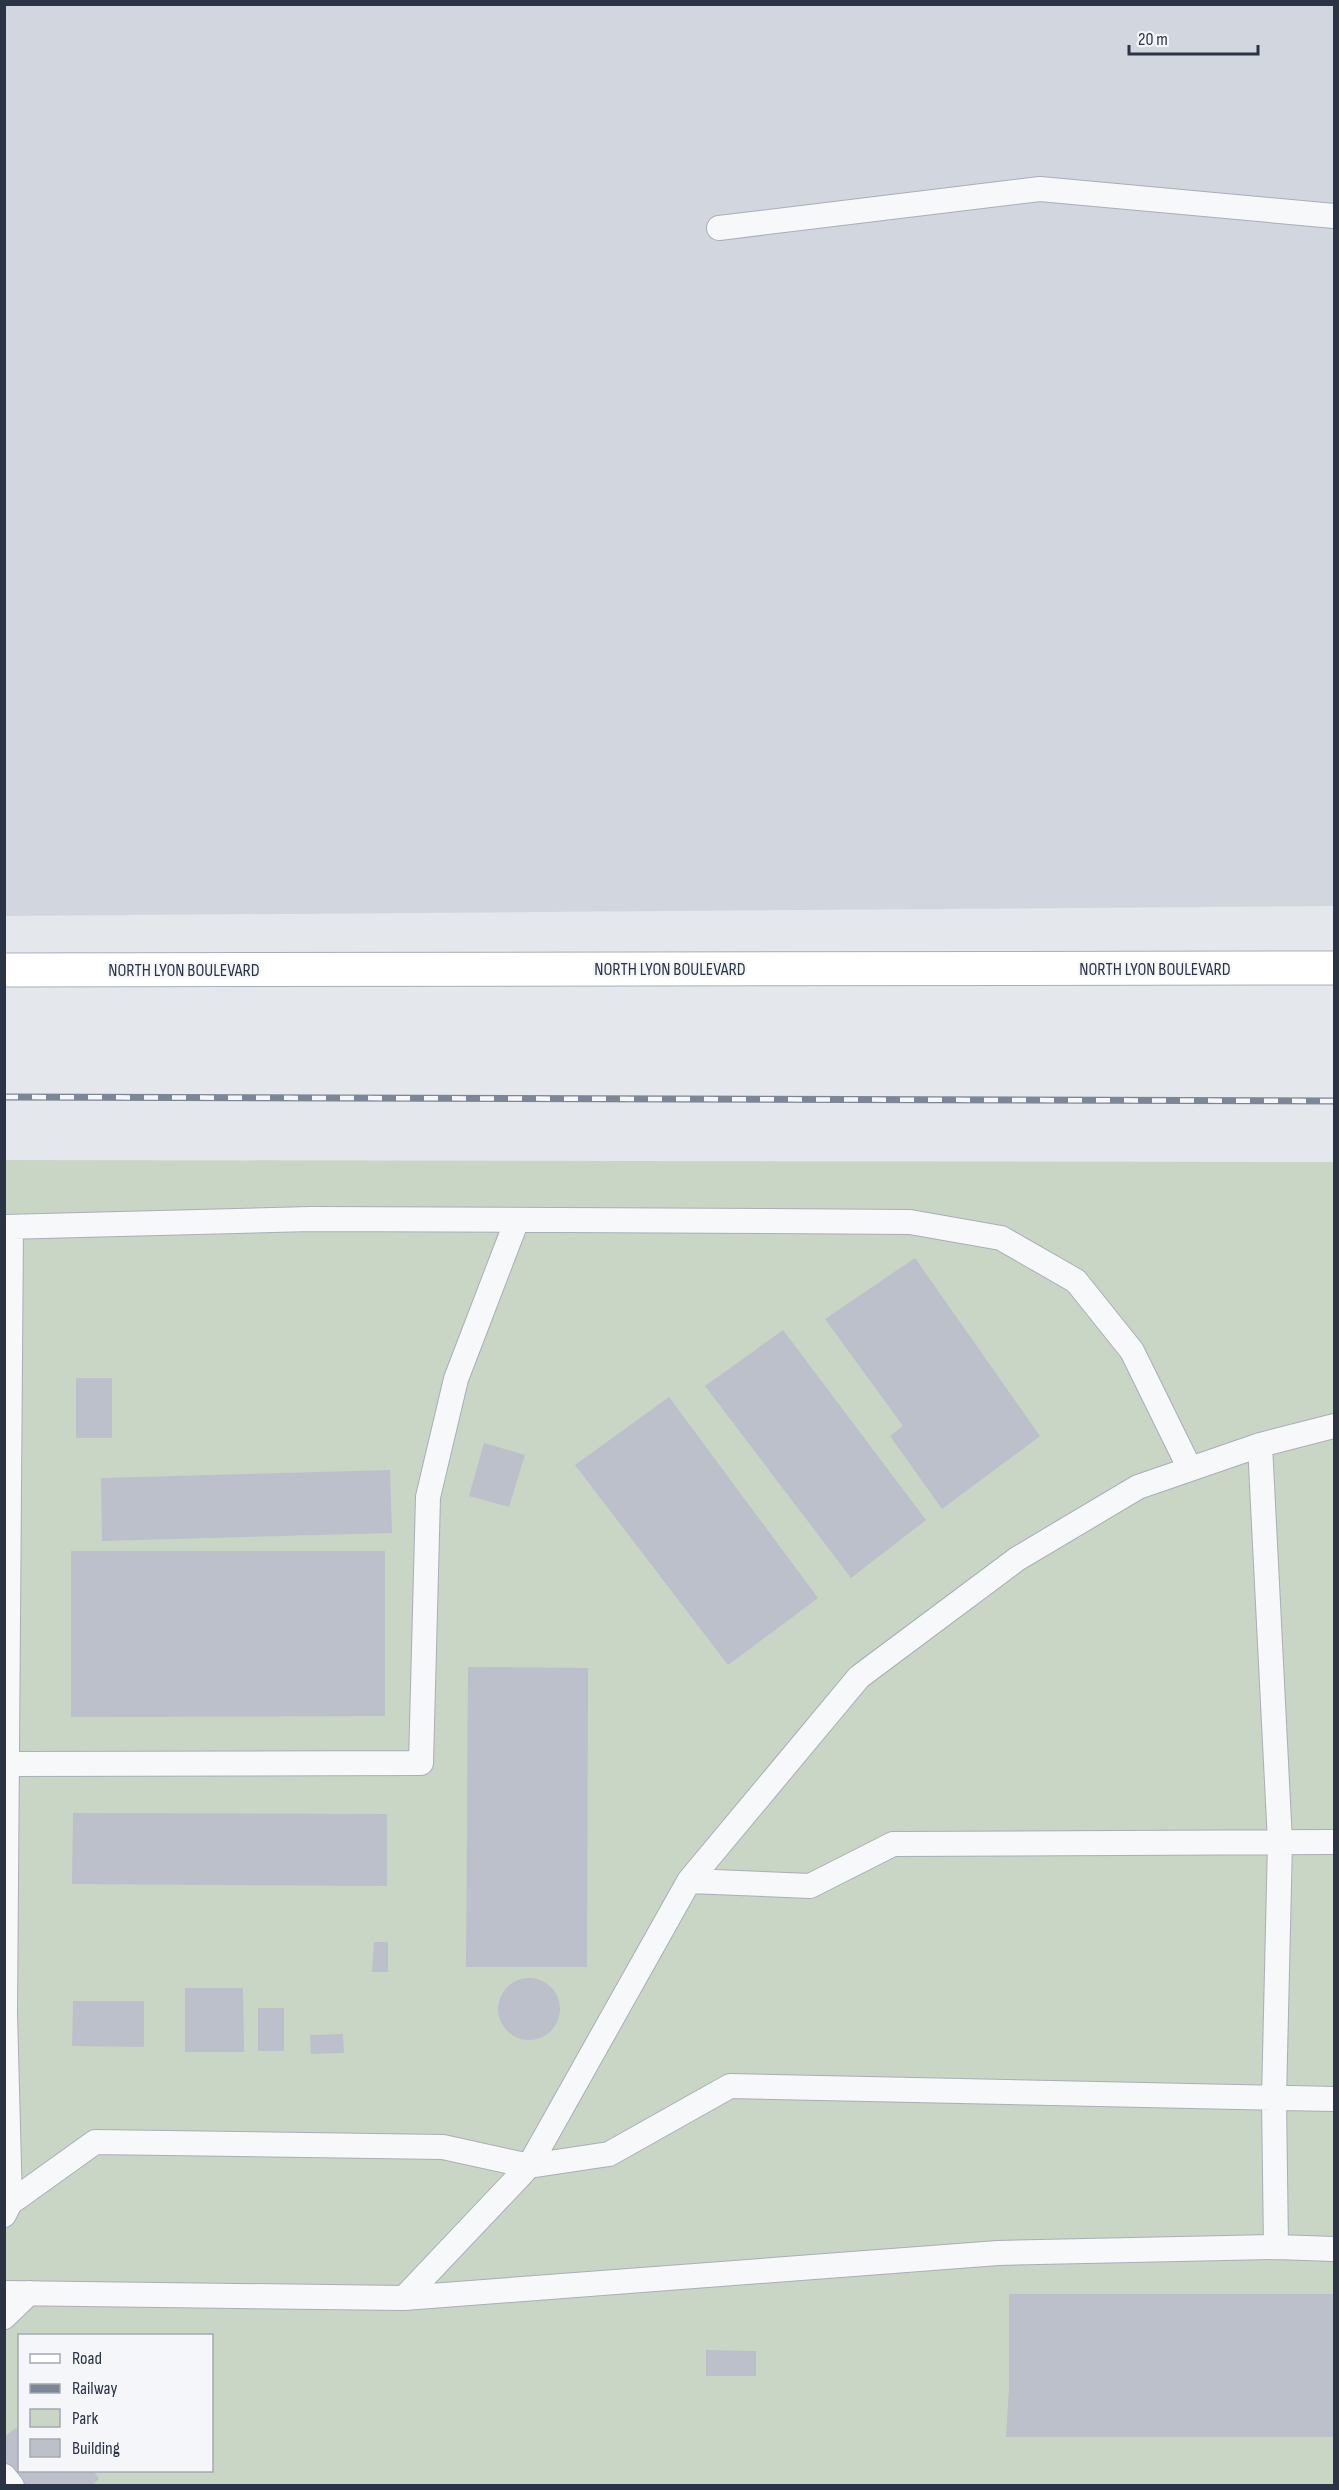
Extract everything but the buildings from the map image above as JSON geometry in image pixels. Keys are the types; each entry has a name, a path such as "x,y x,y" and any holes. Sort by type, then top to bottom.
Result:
{"street":[{"name":"NORTH LYON BOULEVARD","path":"4,970 1335,968"}],"lane":[{"path":"719,228 1040,189 1335,216"},
{"path":"7,2209 5,2013 8,1227 311,1219 910,1222 1001,1238 1076,1281 1132,1351 1190,1469"},
{"path":"7,1764 421,1763 428,1497 456,1379 517,1220"},
{"path":"404,2298 529,2166 689,1881 859,1677 1017,1559 1138,1487 1260,1445 1335,1426"},
{"path":"1260,1445 1280,1842 1274,2099 1275,2247"},
{"path":"689,1881 810,1886 893,1844 1335,1842"},
{"path":"7,2209 95,2142 444,2147 529,2166 609,2154 730,2086 1335,2099"},
{"path":"4,2293 404,2298 998,2253 1275,2247 1335,2249"},
{"path":"4,2317 29,2294"},
{"path":"4,2476 12,2486"}],"shaded area":[{"path":"4,5 1334,5 1334,906 5,916"}],"green space":[{"path":"5,1160 1334,1162 1334,2485 5,2486"}],"railway":[{"path":"4,1097 1334,1101"}]}
